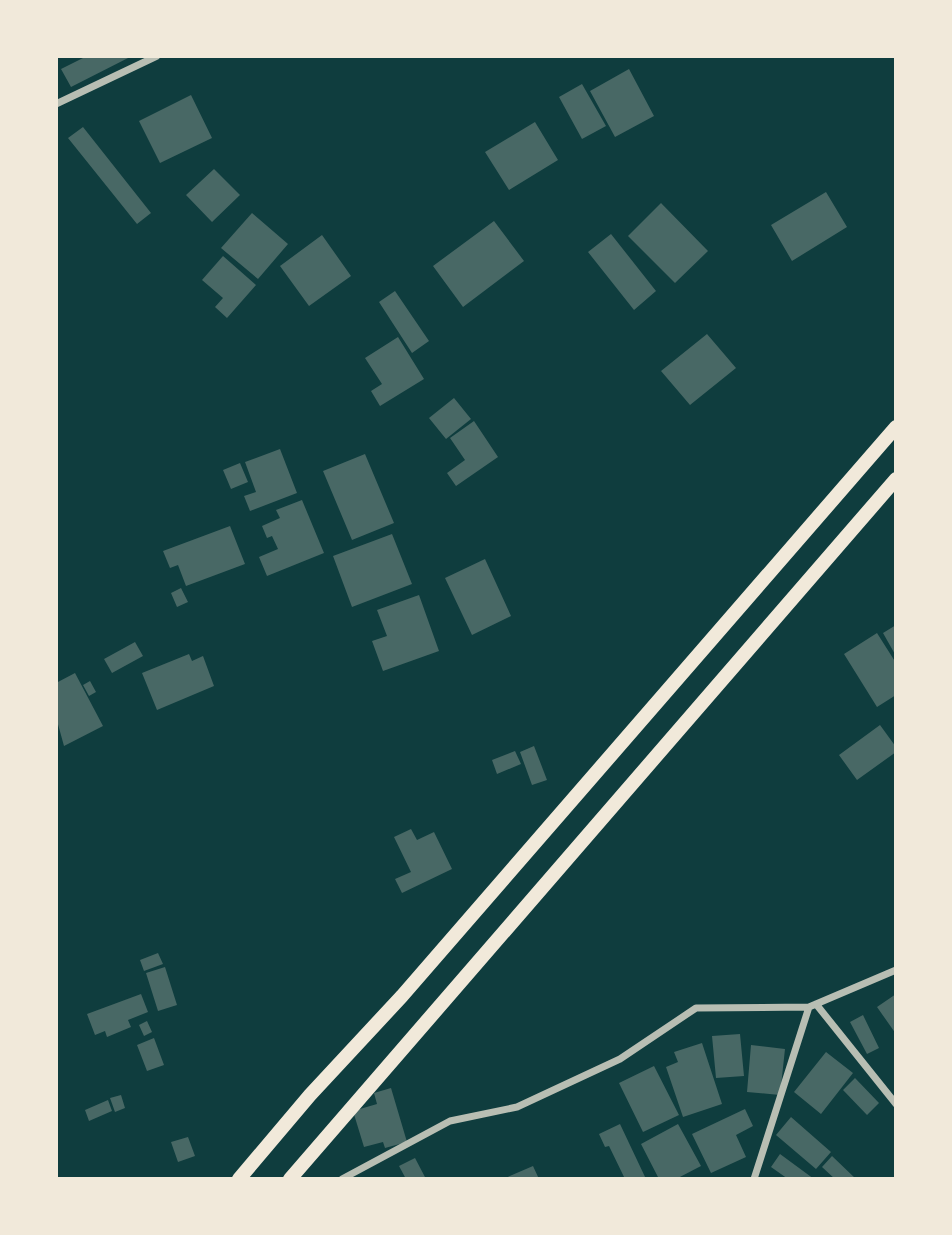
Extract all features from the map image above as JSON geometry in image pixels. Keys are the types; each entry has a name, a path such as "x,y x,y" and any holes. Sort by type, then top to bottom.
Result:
{"main road":[{"path":"239,1179 310,1095 402,996 896,427"},
{"path":"290,1179 896,479"}],"street":[{"path":"56,104 157,56"},
{"path":"342,1179 450,1121 517,1107 620,1059 696,1009 813,1006 896,970"},
{"path":"813,1006 896,1104"},
{"path":"754,1179 813,1006"}],"building":[{"path":"87,56 132,56 71,87 61,69"},
{"path":"629,69 654,116 615,137 590,91"},
{"path":"582,84 606,126 582,139 559,97"},
{"path":"191,95 212,138 160,163 139,121"},
{"path":"535,122 558,160 509,190 485,152"},
{"path":"83,127 151,213 137,224 68,138"},
{"path":"214,169 240,195 212,222 186,195"},
{"path":"826,192 847,227 792,261 771,225"},
{"path":"661,203 708,251 675,283 628,236"},
{"path":"252,213 288,244 258,279 221,248"},
{"path":"494,221 524,261 463,307 433,266"},
{"path":"611,234 656,291 634,310 588,252"},
{"path":"322,235 351,276 309,306 280,266"},
{"path":"223,256 256,285 227,318 215,307 223,298 202,280"},
{"path":"395,291 429,341 412,353 379,302"},
{"path":"707,334 736,368 690,405 661,371"},
{"path":"398,337 424,379 380,406 371,391 382,384 365,358"},
{"path":"454,398 471,419 446,439 429,418"},
{"path":"474,421 498,457 456,486 447,473 465,460 450,438"},
{"path":"280,449 297,493 250,511 244,496 256,492 245,462"},
{"path":"365,454 394,523 352,540 323,471"},
{"path":"240,463 248,482 231,489 223,470"},
{"path":"302,500 324,553 267,576 259,557 278,549 272,536 267,538 262,526 280,518 276,510"},
{"path":"230,526 245,564 186,586 178,565 170,568 163,551"},
{"path":"392,534 412,584 352,607 333,556"},
{"path":"485,559 511,616 472,635 445,578"},
{"path":"181,588 188,602 177,607 171,593"},
{"path":"419,595 439,651 383,671 372,641 387,636 377,610"},
{"path":"896,625 896,656 883,633"},
{"path":"877,633 896,663 896,695 877,707 844,654"},
{"path":"135,642 143,656 112,673 104,659"},
{"path":"189,654 192,661 203,656 214,686 157,710 142,673"},
{"path":"75,673 103,726 64,746 56,717 56,683"},
{"path":"90,681 96,692 89,696 83,685"},
{"path":"880,725 896,747 896,752 857,780 839,755"},
{"path":"534,746 547,780 532,785 520,752"},
{"path":"515,751 521,764 497,774 492,760"},
{"path":"411,829 417,840 434,832 452,869 402,893 395,879 411,872 394,837"},
{"path":"158,953 163,964 144,971 140,960"},
{"path":"165,967 177,1005 158,1011 146,973"},
{"path":"141,994 148,1012 128,1020 131,1027 107,1037 105,1031 95,1035 87,1014"},
{"path":"896,994 896,1034 877,1007"},
{"path":"863,1015 879,1048 867,1054 850,1022"},
{"path":"147,1021 152,1032 144,1036 139,1025"},
{"path":"740,1034 744,1076 716,1078 712,1036"},
{"path":"154,1038 164,1065 147,1071 137,1045"},
{"path":"702,1043 722,1104 683,1117 666,1067 678,1062 674,1052"},
{"path":"751,1045 785,1049 780,1095 747,1092"},
{"path":"826,1052 853,1073 821,1114 794,1092"},
{"path":"654,1066 679,1115 643,1132 619,1083"},
{"path":"855,1078 879,1103 867,1115 843,1090"},
{"path":"391,1088 407,1142 385,1148 383,1142 364,1147 353,1111 377,1104 374,1093"},
{"path":"121,1095 125,1108 115,1112 110,1098"},
{"path":"108,1100 112,1111 89,1121 85,1110"},
{"path":"745,1109 753,1126 736,1135 746,1157 711,1173 692,1134"},
{"path":"791,1117 831,1152 816,1169 776,1135"},
{"path":"620,1124 646,1179 625,1179 609,1146 605,1147 599,1134"},
{"path":"678,1124 701,1166 676,1179 659,1179 641,1144"},
{"path":"188,1137 195,1156 178,1162 171,1142"},
{"path":"780,1154 814,1179 788,1179 771,1167"},
{"path":"832,1156 856,1179 835,1179 822,1167"},
{"path":"415,1158 426,1179 406,1179 399,1166"},
{"path":"533,1166 539,1179 503,1179"}]}
